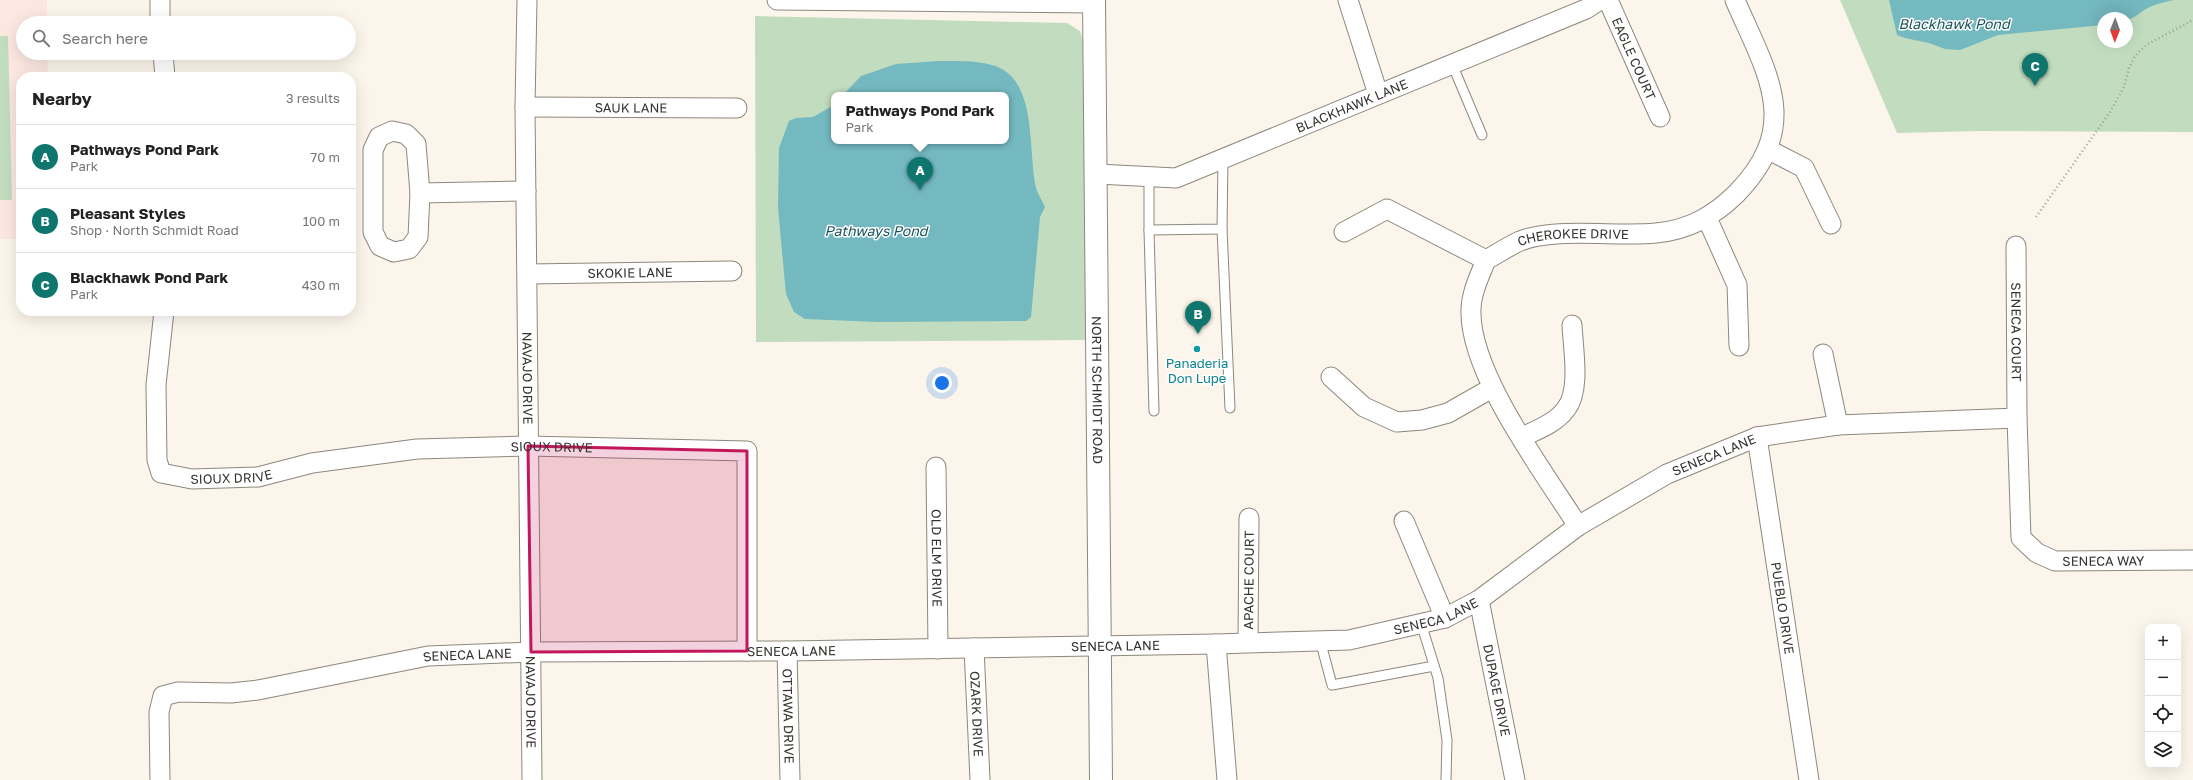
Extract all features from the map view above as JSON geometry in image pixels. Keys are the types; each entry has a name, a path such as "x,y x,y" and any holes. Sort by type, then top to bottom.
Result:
{"street":[{"path":"160,0 160,16"},
{"name":"NAVAJO DRIVE","path":"527,0 525,107 528,274 528,446 532,780"},
{"path":"777,0 1094,1"},
{"path":"1348,0 1378,94"},
{"name":"EAGLE COURT","path":"1608,0 1660,117"},
{"name":"CHEROKEE DRIVE","path":"1486,260 1521,241 1547,235 1656,233 1684,227 1707,218 1730,200 1753,176 1769,150 1774,131 1775,113 1770,86 1735,0"},
{"name":"NORTH SCHMIDT ROAD","path":"1094,1 1102,780"},
{"name":"BLACKHAWK LANE","path":"1096,174 1176,178 1452,64 1590,3"},
{"path":"164,60 165,72"},
{"name":"SAUK LANE","path":"525,107 737,108"},
{"path":"392,131 399,131 412,138 418,151 420,193 419,229 414,244 401,252 394,252 380,246 373,232 373,150 379,137 392,131"},
{"path":"1769,150 1804,168 1831,224"},
{"path":"420,193 526,191"},
{"path":"1344,232 1387,209 1486,260 1471,308 1472,329 1492,388 1578,526"},
{"path":"1707,218 1737,285 1739,346"},
{"name":"SENECA COURT","path":"2016,246 2017,418"},
{"name":"SKOKIE LANE","path":"528,274 732,271"},
{"name":"SIOUX DRIVE","path":"163,316 156,385 157,460 161,474 192,479 258,477 312,463 418,449 528,446 747,451 747,651"},
{"path":"1522,437 1550,423 1566,410 1572,399 1574,388 1572,325"},
{"path":"1823,354 1838,425"},
{"path":"1331,377 1364,407 1396,422 1422,420 1448,412 1492,388"},
{"name":"SENECA LANE","path":"160,780 159,712 163,696 178,692 231,693 258,690 428,656 531,652 938,649 1349,640 1445,618 1479,600 1578,526 1667,474 1756,437 1838,425 2017,418"},
{"name":"SENECA WAY","path":"2017,418 2021,538 2037,553 2055,561 2193,560"},
{"name":"PUEBLO DRIVE","path":"1756,437 1809,780"},
{"name":"OLD ELM DRIVE","path":"936,467 938,649"},
{"name":"APACHE COURT","path":"1248,642 1249,518"},
{"path":"1404,521 1445,618"},
{"name":"DUPAGE DRIVE","path":"1479,600 1515,780"},
{"path":"1216,644 1227,780"},
{"name":"OZARK DRIVE","path":"974,648 980,780"},
{"name":"OTTAWA DRIVE","path":"787,651 790,780"}],"lane":[{"path":"1452,64 1482,135"},
{"path":"1223,159 1222,229 1230,408"},
{"path":"1149,177 1154,411"},
{"path":"1149,230 1222,229"},
{"path":"1421,623 1434,666 1447,740 1446,780"},
{"path":"1320,640 1332,685 1434,666"}],"path":[{"path":"2036,217 2110,112 2124,87 2129,68 2135,56 2146,45 2193,20"}],"highlighted area":[{"path":"528,446 747,451 747,651 531,652"}],"shaded area":[{"path":"0,0 47,0 47,16 16,16 16,60 47,60 48,72 16,72 16,239 0,239"}],"green space":[{"path":"1840,0 2193,0 2193,132 1981,131 1897,133"},
{"path":"755,16 1067,23 1080,31 1083,41 1087,340 756,342"},
{"path":"0,36 8,36 12,200 0,200"}],"water":[{"name":"Blackhawk Pond","path":"1889,0 2174,0 2153,6 2133,17 2133,12 2097,12 2097,26 1998,35 1960,50 1945,49 1929,43 1897,35"},
{"name":"Pathways Pond","path":"954,61 988,64 1002,69 1013,78 1021,91 1026,106 1029,123 1036,188 1045,207 1040,217 1031,317 1026,321 879,322 805,319 794,312 786,294 778,208 779,148 789,121 796,118 813,117 831,107 831,144 1009,144 1009,92 846,92 861,76 896,64"}],"place":[{"name":"Blackhawk Pond Park","path":"2035,86"},
{"name":"Pathways Pond Park","path":"920,190"},
{"name":"Pleasant Styles","path":"1198,334"},
{"name":"Panaderia Don Lupe","path":"1197,349"}]}
